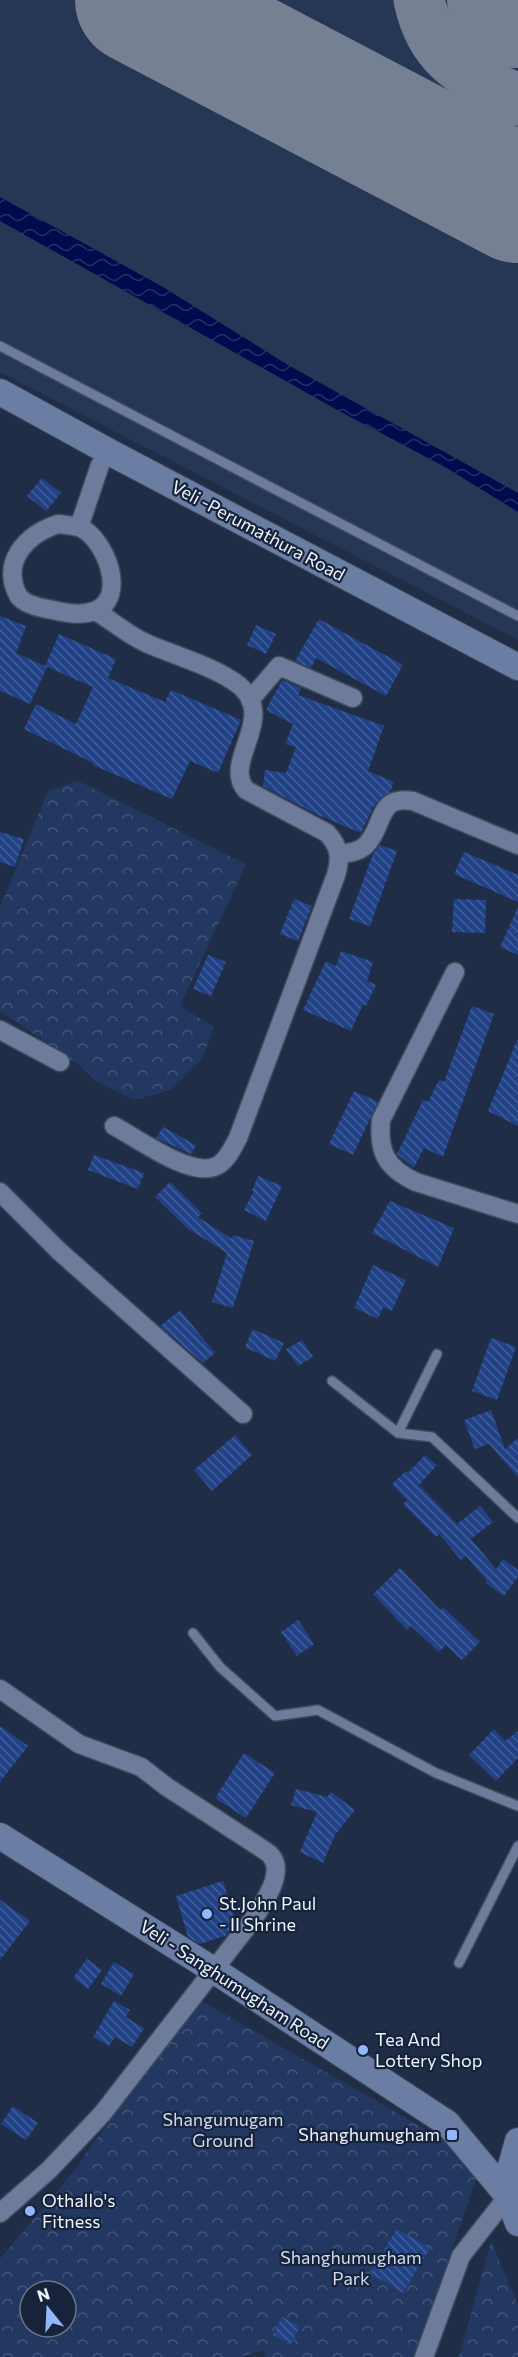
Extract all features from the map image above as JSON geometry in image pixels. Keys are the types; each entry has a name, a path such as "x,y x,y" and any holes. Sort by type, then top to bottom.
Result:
{"main road":[{"name":"Veli -Perumathura Road","path":"0,392 518,667"},
{"path":"0,410 100,465 518,683"},
{"name":"Veli - Sanghumugham Road","path":"0,1836 215,1971 447,2123 513,2194"},
{"path":"518,2141 510,2170 518,2223"}],"street":[{"path":"79,527 100,465"},
{"path":"58,524 79,527 93,536 111,568 112,588 105,602 96,611 72,614 41,608 22,600 11,589 3,575 9,557 21,542 42,529 58,524"},
{"path":"96,611 144,642 210,669 235,682 246,691 250,700 253,725 238,774 240,783 246,790 327,834 343,849"},
{"path":"250,700 279,666 353,698"},
{"path":"343,849 366,846 385,809 392,801 404,799 518,844"},
{"path":"114,1126 191,1166 214,1167 222,1162 238,1138 336,875 343,849"},
{"path":"455,972 381,1120 379,1141 387,1160 400,1175 518,1214"},
{"path":"0,1030 60,1062"},
{"path":"0,1192 59,1251 243,1414"},
{"path":"0,1689 79,1744 141,1767 167,1787 273,1856 276,1863 273,1888 215,1971 102,2114 49,2170 0,2213"},
{"path":"424,2357 461,2256 513,2194"}],"lane":[{"path":"0,346 518,616"},
{"path":"398,1433 436,1354"},
{"path":"332,1381 398,1433 432,1437 518,1518"},
{"path":"193,1633 220,1667 275,1716 318,1710 436,1773 518,1806"},
{"path":"459,1963 518,1846"}],"shaded area":[{"path":"0,0 518,0 518,640 0,372"}],"green space":[{"path":"78,781 246,864 180,1006 214,1027 202,1059 171,1090 134,1100 96,1081 79,1065 0,1011 0,907 48,791"},
{"path":"198,1999 467,2153 476,2180 414,2357 265,2357 263,2350 240,2357 0,2357 0,2259 70,2176"},
{"path":"491,2241 518,2305 518,2357 459,2357"}],"water":[{"path":"0,197 163,287 288,365 518,493 518,512 445,467 339,411 0,221"}],"building":[{"path":"42,478 61,493 46,511 27,496"},
{"path":"0,616 26,626 16,653 47,667 30,704 0,691"},
{"path":"319,619 403,665 386,696 316,658 311,668 295,661"},
{"path":"256,625 276,634 266,654 247,645"},
{"path":"59,634 116,659 108,678 165,702 171,690 241,720 218,773 190,761 172,799 93,765 24,729 36,704 76,724 93,687 45,666"},
{"path":"282,680 301,688 298,695 384,726 368,771 394,782 390,792 373,807 361,833 318,815 263,786 265,770 286,773 296,747 285,744 293,724 266,710"},
{"path":"0,832 24,839 15,867 0,862"},
{"path":"380,845 397,851 370,926 349,919 373,854"},
{"path":"464,852 518,875 518,902 454,874"},
{"path":"294,899 312,906 298,941 280,934"},
{"path":"454,899 486,900 485,933 452,932"},
{"path":"518,907 518,955 500,947"},
{"path":"341,951 373,962 367,981 376,985 366,1006 363,1004 351,1031 303,1010 326,961 336,966"},
{"path":"208,955 226,962 211,996 193,989"},
{"path":"472,1006 494,1014 443,1157 424,1148 414,1168 397,1154 423,1100 428,1102 439,1080 444,1082"},
{"path":"518,1040 518,1126 488,1111"},
{"path":"354,1091 378,1102 353,1155 329,1144"},
{"path":"163,1127 196,1145 191,1154 156,1138"},
{"path":"94,1155 144,1173 138,1189 88,1170"},
{"path":"258,1176 282,1186 266,1221 244,1210 254,1191 252,1191"},
{"path":"170,1182 202,1213 198,1217 232,1239 233,1235 254,1241 233,1308 212,1302 227,1253 187,1228 155,1197"},
{"path":"390,1201 454,1228 438,1267 372,1233"},
{"path":"373,1265 406,1280 392,1311 383,1307 378,1319 354,1308"},
{"path":"180,1310 215,1353 203,1363 160,1326"},
{"path":"253,1329 284,1343 275,1361 245,1347"},
{"path":"491,1338 516,1347 497,1400 472,1391"},
{"path":"302,1340 313,1357 298,1366 286,1349"},
{"path":"491,1410 505,1449 518,1438 518,1477 489,1444 475,1449 464,1420"},
{"path":"235,1435 252,1455 212,1491 194,1470"},
{"path":"425,1455 437,1465 419,1485 457,1524 480,1506 493,1522 471,1539 496,1569 503,1559 518,1570 518,1577 504,1596 486,1583 487,1581 466,1556 461,1560 439,1534 436,1537 403,1504 407,1500 392,1484 406,1471 408,1473"},
{"path":"400,1568 440,1610 443,1607 480,1642 462,1660 446,1645 439,1652 411,1626 407,1630 373,1594"},
{"path":"298,1620 314,1644 297,1656 281,1632"},
{"path":"0,1726 28,1746 0,1782"},
{"path":"494,1729 505,1741 518,1731 518,1758 496,1781 469,1755"},
{"path":"244,1753 275,1773 246,1818 215,1798"},
{"path":"296,1789 327,1797 331,1792 355,1810 335,1835 323,1863 300,1852 317,1812 291,1805"},
{"name":"St.John Paul - II Shrine","path":"223,1881 236,1923 225,1936 200,1944 188,1937 176,1896"},
{"path":"0,1900 30,1921 0,1960"},
{"path":"87,1959 102,1970 88,1989 73,1978"},
{"path":"114,1962 134,1974 121,1996 101,1984"},
{"path":"114,2001 130,2010 126,2017 144,2028 132,2047 115,2037 109,2046 93,2037"},
{"path":"13,2106 38,2123 26,2140 1,2124"},
{"path":"397,2229 430,2248 403,2293 370,2273"},
{"path":"282,2317 300,2326 291,2344 273,2335"}],"taxiway":[{"path":"419,0 425,21 443,52 468,73 518,100"}],"runway":[{"path":"139,0 518,199"},
{"path":"511,0 518,4"}],"place":[{"name":"St.John Paul - II Shrine","path":"207,1914"},
{"name":"Tea And Lottery Shop","path":"363,2050"},
{"name":"Shanghumugham","path":"452,2135"},
{"name":"Othallo's Fitness","path":"30,2211"}],"park label":[{"name":"Shangumugam Ground","path":"223,2130"},
{"name":"Shanghumugham Park","path":"351,2268"}]}
